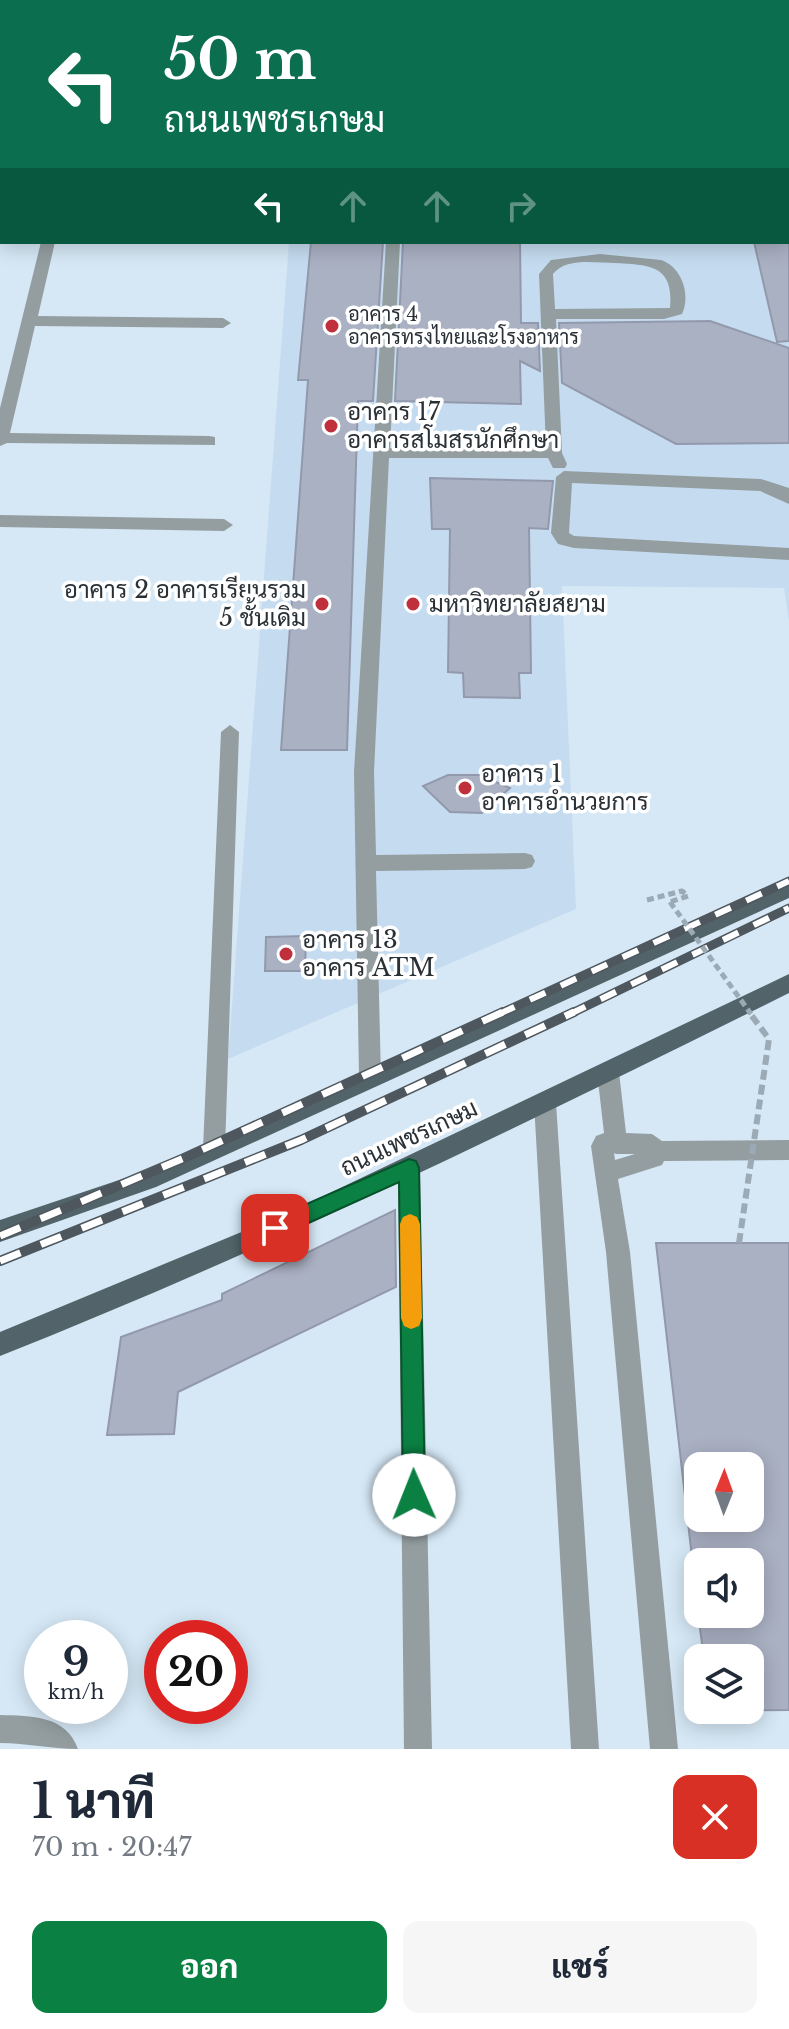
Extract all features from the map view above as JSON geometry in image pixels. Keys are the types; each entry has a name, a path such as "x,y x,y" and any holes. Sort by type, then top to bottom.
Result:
{"main road":[{"path":"0,1231 148,1180 789,889"},
{"name":"ถนนเพชรเกษม","path":"0,1344 115,1301 409,1168 789,983"}],"street":[{"path":"47,244 27,321 8,368 0,440 209,441"},
{"path":"370,1078 364,772 393,244"},
{"path":"550,314 664,314 677,311 679,303 670,271 663,265 646,261 563,260 549,268 546,274 554,453 564,477 560,533 564,540 789,554"},
{"path":"27,321 223,323"},
{"path":"382,453 554,453"},
{"path":"564,477 761,485 784,492 789,498"},
{"path":"0,521 224,525"},
{"path":"214,1149 230,732"},
{"path":"366,863 525,861"},
{"path":"608,1072 616,1144"},
{"path":"545,1103 585,1749"},
{"path":"605,1173 654,1158 652,1144 603,1144 605,1173 618,1252 664,1749"},
{"path":"654,1151 789,1150"},
{"path":"409,1168 418,1749"},
{"path":"0,1729 40,1730 62,1743 64,1749"}],"path":[{"path":"647,900 682,891 688,896 670,902 769,1039 739,1243"}],"shaded area":[{"name":"มหาวิทยาลัยสยาม","path":"289,244 789,244 789,621 784,588 562,586 576,909 228,1059"}],"building":[{"path":"311,244 383,244 373,401 358,401 347,750 281,750 308,380 298,380"},
{"path":"403,244 520,244 521,323 538,323 540,371 520,361 521,404 395,401"},
{"path":"754,244 789,244 789,341 777,342"},
{"path":"710,321 789,348 789,443 676,444 562,383 559,323"},
{"path":"430,478 553,481 548,529 529,528 531,673 519,673 520,698 464,697 463,673 448,672 450,529 432,529"},
{"path":"448,775 480,775 510,788 482,813 450,812 423,786"},
{"name":"อาคาร 13 อาคาร ATM","path":"306,936 305,971 265,971 266,937"},
{"path":"395,1210 396,1287 178,1392 174,1434 107,1435 121,1337 222,1300 222,1294"},
{"path":"656,1243 789,1243 789,1710 764,1710 764,1644 702,1644 700,1628 764,1628 764,1548 691,1548 689,1532 764,1532 764,1452 684,1452 684,1488"}],"railway":[{"path":"499,1014 789,881"},
{"path":"570,1014 789,908"},
{"path":"0,1236 184,1158 503,1012"},
{"path":"0,1261 301,1140 574,1012"}],"slow traffic":[{"path":"410,1224 411,1318"}],"place":[{"name":"อาคาร 4 อาคารทรงไทยและโรงอาหาร","path":"332,326"},
{"name":"อาคาร 17 อาคารสโมสรนักศึกษา","path":"331,426"},
{"name":"อาคาร 2 อาคารเรียนรวม 5 ชั้นเดิม","path":"322,604"},
{"name":"มหาวิทยาลัยสยาม","path":"413,604"},
{"name":"อาคาร 1 อาคารอำนวยการ","path":"465,788"},
{"name":"อาคาร 13 อาคาร ATM","path":"286,954"}],"route":[{"path":"275,1228 409,1168 414,1495"}]}
